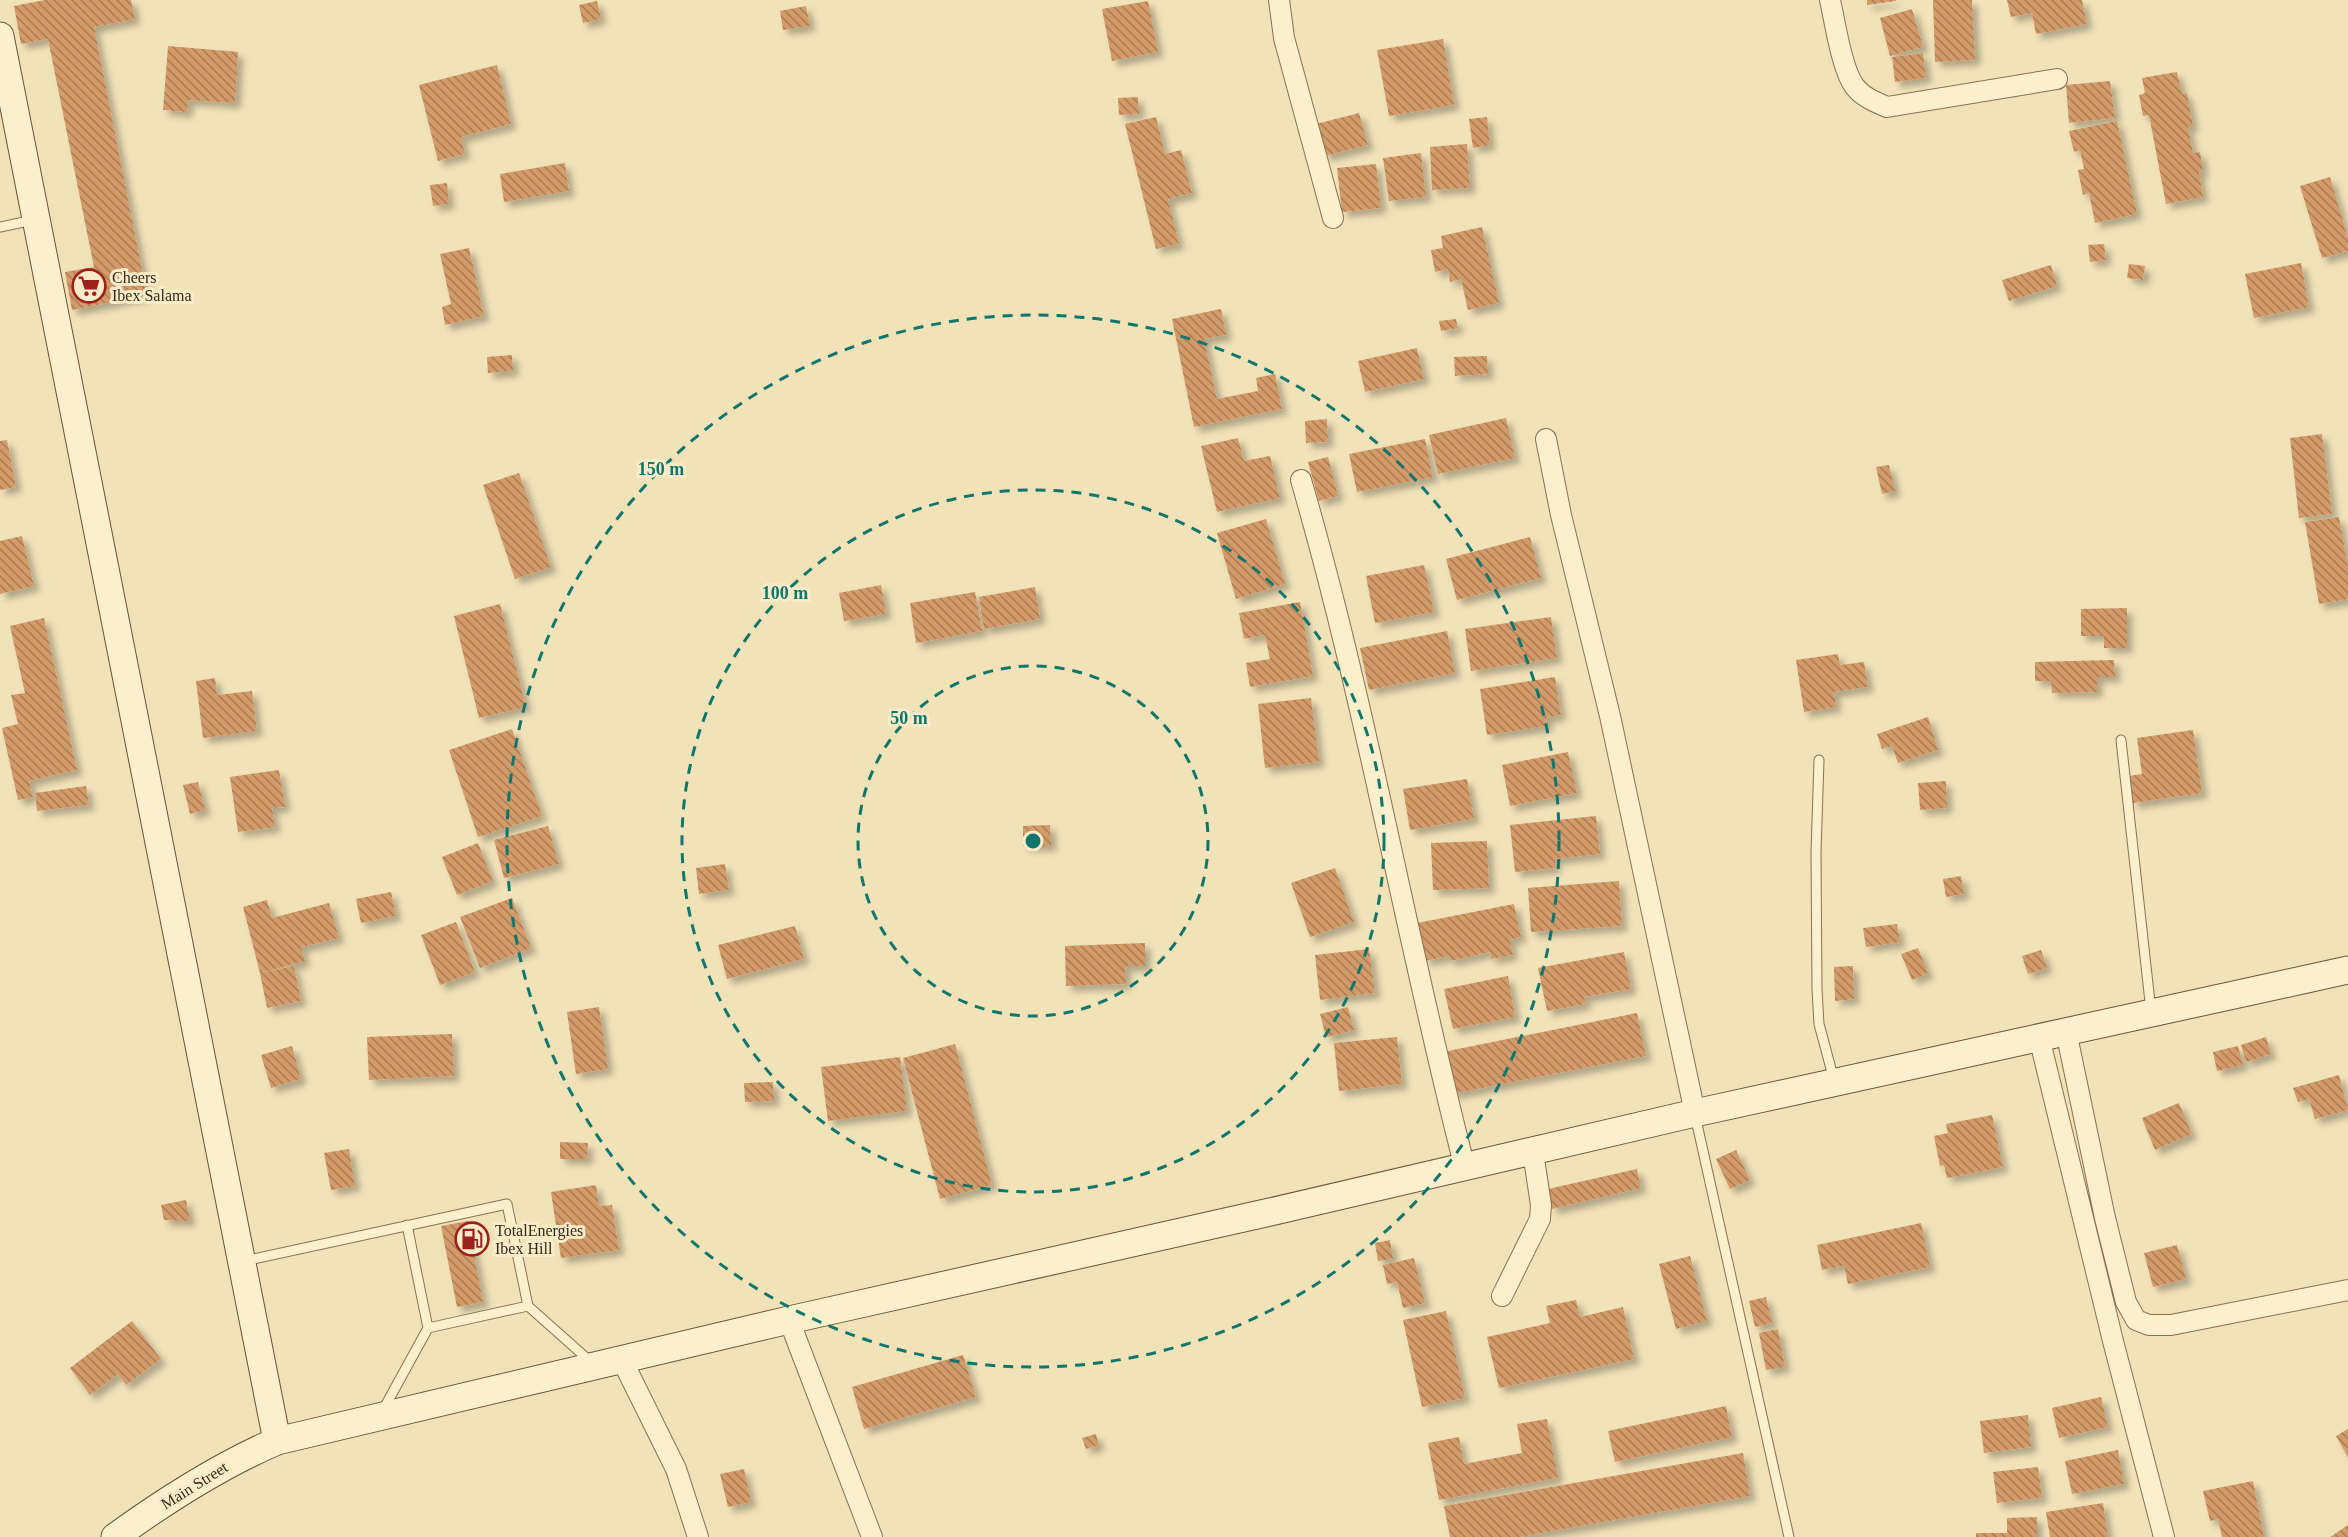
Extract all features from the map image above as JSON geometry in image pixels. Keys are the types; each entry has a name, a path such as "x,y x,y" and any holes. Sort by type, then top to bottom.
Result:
{"main road":[{"path":"0,36 277,1441"},
{"name":"Main Street","path":"115,1537 218,1469 277,1441 789,1320 1465,1168 1695,1113 2348,970"}],"street":[{"path":"1278,0 1284,38 1333,218"},
{"path":"1830,0 1847,72 1855,87 1870,100 1887,107 2057,79"},
{"path":"1546,439 1610,716 1695,1113"},
{"path":"1301,480 1339,619 1437,1061 1465,1168"},
{"path":"2066,1031 2105,1218 2126,1302 2136,1320 2149,1325 2171,1325 2348,1290"},
{"path":"2039,1037 2113,1341 2164,1537"},
{"path":"1502,1296 1540,1219 1541,1205 1533,1152"},
{"path":"789,1320 872,1537"},
{"path":"622,1360 676,1469 698,1537"}],"lane":[{"path":"0,227 36,220"},
{"path":"2121,740 2151,1013"},
{"path":"1819,760 1816,854 1817,989 1819,1024 1835,1082"},
{"path":"1695,1113 1790,1537"},
{"path":"242,1261 507,1204 528,1306 596,1366"},
{"path":"379,1416 428,1328 407,1225"},
{"path":"428,1328 528,1306"}],"building":[{"path":"45,0 131,0 135,19 94,27 147,295 72,310 65,272 94,267 48,39 21,44 14,6"},
{"path":"1867,0 1896,0 1896,1 1867,5"},
{"path":"1933,0 1972,0 1975,60 1935,62"},
{"path":"2007,0 2082,0 2087,24 2036,34 2032,13 2011,17"},
{"path":"597,1 601,19 583,23 579,5"},
{"path":"1148,1 1158,52 1112,61 1102,9"},
{"path":"806,6 810,26 783,30 780,11"},
{"path":"1912,9 1923,47 1890,56 1880,18"},
{"path":"1443,39 1454,105 1389,116 1377,50"},
{"path":"168,46 238,52 235,103 188,100 187,112 163,110"},
{"path":"1923,53 1926,78 1895,82 1892,57"},
{"path":"497,65 511,124 461,137 465,154 438,161 419,85"},
{"path":"2177,72 2182,94 2187,93 2193,126 2188,126 2193,153 2200,152 2203,171 2199,172 2203,197 2166,204 2149,115 2143,116 2139,95 2145,93 2142,78"},
{"path":"2110,81 2115,118 2069,123 2066,85"},
{"path":"1138,97 1139,114 1119,115 1118,98"},
{"path":"1359,113 1368,145 1325,156 1316,124"},
{"path":"1156,117 1165,154 1181,150 1192,193 1168,199 1179,244 1156,249 1125,124"},
{"path":"1487,117 1490,145 1473,148 1469,119"},
{"path":"2117,121 2137,214 2095,223 2089,193 2083,195 2078,170 2084,169 2080,150 2074,152 2069,131"},
{"path":"1467,144 1470,188 1432,190 1430,147"},
{"path":"1421,153 1426,197 1389,201 1383,158"},
{"path":"565,163 569,191 504,202 500,174"},
{"path":"1376,164 1381,208 1342,212 1337,168"},
{"path":"2330,177 2348,238 2348,251 2322,258 2300,186"},
{"path":"447,183 449,204 433,206 430,185"},
{"path":"1482,227 1499,303 1468,310 1461,279 1450,282 1448,269 1435,272 1431,250 1443,248 1441,236"},
{"path":"2104,244 2106,260 2090,262 2088,245"},
{"path":"469,248 484,316 445,325 442,307 451,304 440,254"},
{"path":"2301,263 2309,307 2254,318 2245,274"},
{"path":"2129,264 2145,266 2143,280 2127,278"},
{"path":"2051,265 2057,286 2009,301 2002,280"},
{"path":"1221,309 1226,335 1204,339 1217,399 1258,391 1256,378 1275,374 1282,409 1194,427 1172,319"},
{"path":"1456,319 1458,328 1441,331 1439,321"},
{"path":"1417,348 1424,379 1365,392 1358,361"},
{"path":"512,355 513,371 488,373 487,357"},
{"path":"1487,356 1488,374 1455,376 1454,357"},
{"path":"1506,418 1515,458 1438,474 1429,435"},
{"path":"1327,419 1328,442 1306,443 1305,421"},
{"path":"2322,434 2332,514 2299,518 2290,438"},
{"path":"1238,438 1244,461 1270,456 1280,498 1217,512 1201,446"},
{"path":"1425,439 1433,477 1357,492 1349,454"},
{"path":"7,440 16,487 0,490 0,441"},
{"path":"1328,457 1338,496 1319,501 1308,462"},
{"path":"1889,465 1895,491 1882,494 1876,467"},
{"path":"519,473 551,567 515,579 483,485"},
{"path":"2339,517 2348,567 2348,599 2319,604 2305,522"},
{"path":"1266,519 1285,584 1236,599 1217,533"},
{"path":"22,536 34,586 0,594 0,541"},
{"path":"1530,537 1541,578 1457,600 1446,559"},
{"path":"1424,565 1434,612 1375,623 1366,576"},
{"path":"881,585 886,614 844,621 839,593"},
{"path":"1035,587 1040,619 984,629 979,597"},
{"path":"975,592 982,631 916,643 910,603"},
{"path":"1300,602 1313,676 1250,687 1246,663 1270,659 1265,635 1244,639 1239,613"},
{"path":"500,604 526,707 479,718 454,616"},
{"path":"2127,608 2127,648 2104,648 2104,636 2081,636 2081,609"},
{"path":"1551,617 1557,658 1471,671 1465,629"},
{"path":"44,618 77,770 29,781 33,797 18,800 2,728 18,724 11,695 25,693 10,626"},
{"path":"1447,631 1455,673 1369,690 1360,648"},
{"path":"1838,654 1840,665 1864,662 1868,687 1834,692 1836,707 1804,712 1796,660"},
{"path":"2114,660 2115,677 2097,677 2097,692 2052,693 2051,681 2035,681 2035,662"},
{"path":"1555,677 1561,715 1546,718 1547,726 1487,735 1480,689"},
{"path":"215,678 217,695 252,691 257,731 203,738 196,681"},
{"path":"1311,698 1319,762 1265,768 1258,704"},
{"path":"1928,717 1938,750 1898,763 1892,746 1882,749 1877,734"},
{"path":"512,729 542,816 478,837 449,750"},
{"path":"2193,730 2202,793 2133,803 2129,776 2142,774 2137,738"},
{"path":"1568,752 1577,793 1510,806 1502,765"},
{"path":"279,770 285,807 272,808 275,827 238,832 230,777"},
{"path":"1467,779 1474,819 1410,830 1403,789"},
{"path":"1946,781 1947,808 1920,810 1918,783"},
{"path":"198,782 205,810 190,814 183,785"},
{"path":"86,786 89,805 37,811 35,793"},
{"path":"1596,816 1600,854 1555,859 1555,868 1515,872 1510,825"},
{"path":"1050,825 1051,846 1023,846 1023,826"},
{"path":"548,826 559,864 504,878 494,840"},
{"path":"1487,841 1489,888 1433,890 1431,843"},
{"path":"478,843 493,881 457,895 442,857"},
{"path":"725,864 729,890 699,894 696,868"},
{"path":"1335,868 1354,922 1310,937 1291,883"},
{"path":"1961,876 1964,894 1946,897 1943,879"},
{"path":"1619,881 1622,926 1531,932 1528,888"},
{"path":"391,892 396,916 361,923 356,899"},
{"path":"512,898 531,948 480,968 460,917"},
{"path":"267,900 272,918 329,903 339,938 301,947 305,961 260,973 243,907"},
{"path":"1514,904 1521,937 1510,940 1513,955 1491,959 1490,952 1450,961 1449,956 1425,961 1417,923"},
{"path":"456,922 475,972 440,985 421,935"},
{"path":"1897,924 1900,942 1866,947 1863,928"},
{"path":"795,926 804,959 727,979 718,945"},
{"path":"1145,943 1145,966 1125,966 1126,984 1066,986 1065,946"},
{"path":"1918,948 1928,973 1912,980 1901,954"},
{"path":"1369,949 1375,993 1320,1000 1315,955"},
{"path":"2041,950 2047,968 2028,974 2022,956"},
{"path":"1624,952 1631,989 1584,997 1586,1004 1547,1011 1538,968"},
{"path":"294,966 301,1001 267,1008 260,973"},
{"path":"1853,966 1854,999 1835,1001 1834,967"},
{"path":"1508,976 1515,1017 1453,1029 1444,989"},
{"path":"599,1007 608,1069 576,1074 567,1012"},
{"path":"1348,1007 1354,1030 1326,1037 1320,1014"},
{"path":"1637,1013 1646,1056 1451,1094 1443,1052"},
{"path":"452,1034 454,1076 369,1080 367,1037"},
{"path":"1397,1037 1402,1084 1339,1091 1334,1043"},
{"path":"2266,1037 2271,1054 2246,1062 2241,1045"},
{"path":"955,1044 992,1185 940,1199 903,1058"},
{"path":"292,1046 301,1079 271,1088 261,1055"},
{"path":"2238,1046 2243,1065 2217,1071 2213,1052"},
{"path":"900,1057 907,1111 828,1121 821,1067"},
{"path":"2339,1075 2348,1110 2315,1119 2309,1099 2298,1102 2293,1088"},
{"path":"773,1082 774,1101 745,1102 744,1083"},
{"path":"2179,1103 2192,1134 2155,1150 2142,1118"},
{"path":"1992,1115 2003,1167 1947,1178 1944,1165 1940,1166 1934,1136 1948,1133 1946,1124"},
{"path":"560,1142 588,1143 587,1159 560,1159"},
{"path":"349,1149 355,1186 331,1190 324,1153"},
{"path":"1736,1150 1750,1180 1730,1189 1716,1159"},
{"path":"1637,1169 1641,1188 1552,1209 1548,1189"},
{"path":"596,1185 599,1206 612,1205 619,1250 561,1258 551,1192"},
{"path":"186,1200 190,1221 164,1220 161,1205"},
{"path":"468,1221 483,1302 457,1307 441,1226"},
{"path":"1921,1223 1930,1267 1848,1284 1844,1266 1822,1270 1817,1245"},
{"path":"1390,1240 1393,1259 1378,1261 1375,1243"},
{"path":"2177,1245 2186,1279 2153,1287 2144,1253"},
{"path":"1690,1256 1707,1321 1676,1329 1659,1264"},
{"path":"1414,1258 1425,1303 1403,1308 1397,1282 1387,1284 1383,1265"},
{"path":"1766,1297 1772,1323 1755,1327 1749,1301"},
{"path":"1576,1300 1580,1317 1623,1307 1634,1359 1499,1388 1487,1337 1550,1323 1546,1306"},
{"path":"1446,1311 1465,1398 1422,1407 1403,1320"},
{"path":"132,1321 161,1359 126,1385 118,1374 90,1395 70,1368"},
{"path":"1778,1329 1785,1367 1766,1370 1759,1333"},
{"path":"963,1355 976,1397 864,1429 852,1387"},
{"path":"2101,1397 2108,1427 2059,1438 2052,1408"},
{"path":"1726,1406 1732,1437 1615,1462 1608,1431"},
{"path":"2028,1415 2031,1447 1984,1453 1980,1421"},
{"path":"1547,1419 1558,1478 1439,1500 1428,1443 1459,1437 1464,1464 1522,1453 1517,1424"},
{"path":"2348,1429 2348,1457 2336,1436"},
{"path":"1096,1434 1099,1445 1086,1449 1082,1438"},
{"path":"2118,1450 2124,1484 2072,1494 2065,1461"},
{"path":"1743,1453 1750,1496 1519,1537 1450,1537 1444,1506"},
{"path":"2038,1467 2042,1498 1997,1503 1993,1472"},
{"path":"744,1469 751,1502 728,1507 720,1474"},
{"path":"2253,1481 2264,1537 2222,1537 2218,1519 2210,1521 2203,1491"},
{"path":"2103,1503 2108,1537 2050,1537 2046,1512"},
{"path":"2037,1517 2037,1537 1976,1537 1976,1533 2007,1533 2007,1518"},
{"path":"2348,1525 2348,1537 2330,1537"}],"place":[{"name":"Cheers Ibex Salama","path":"89,286"},
{"name":"TotalEnergies Ibex Hill","path":"472,1239"}]}
